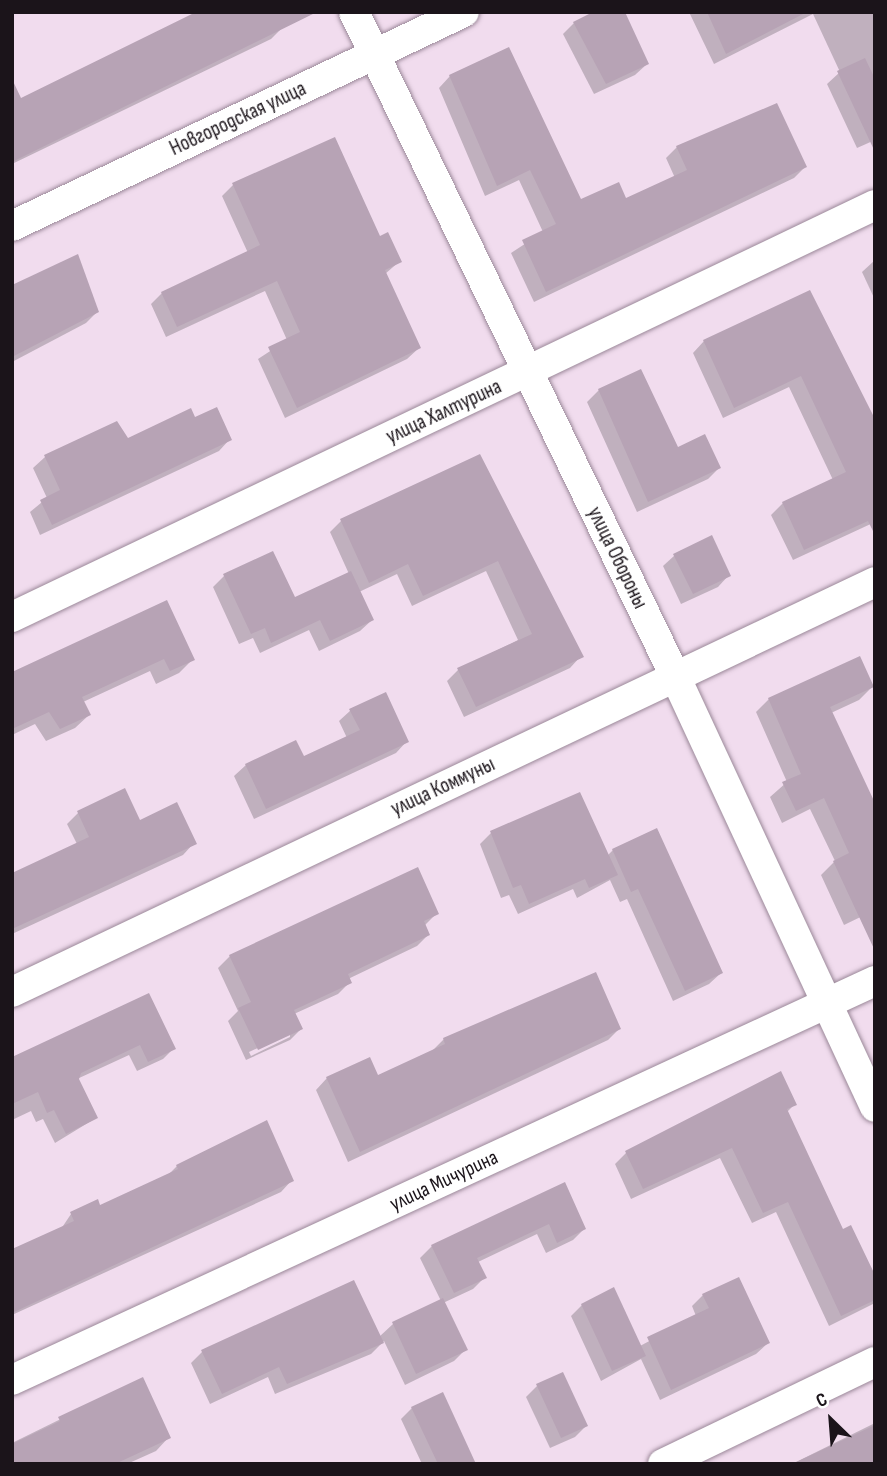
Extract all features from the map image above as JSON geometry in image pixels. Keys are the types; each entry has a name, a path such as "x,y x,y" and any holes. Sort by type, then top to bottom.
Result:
{"street":[{"name":"улица Обороны","path":"354,12 525,373 676,676 875,1107"},
{"name":"Новгородская улица","path":"12,226 464,12"},
{"name":"улица Халтурина","path":"12,617 875,205"},
{"name":"улица Коммуны","path":"12,992 875,582"},
{"name":"улица Мичурина","path":"12,1380 875,981"},
{"path":"663,1464 875,1362"}],"building":[{"path":"196,12 317,12 12,162 12,79 21,98"},
{"path":"593,12 625,12 649,64 606,84 573,22"},
{"path":"707,12 807,12 726,54"},
{"path":"509,47 581,199 619,182 626,198 687,170 676,146 777,103 807,167 546,292 522,240 556,224 530,170 497,186 449,75"},
{"path":"865,58 875,79 875,152 837,71"},
{"path":"335,137 380,236 388,232 402,262 385,270 421,348 297,408 268,347 300,332 277,281 177,327 161,292 260,245 232,183"},
{"path":"78,254 99,312 12,357 12,285"},
{"path":"810,290 875,419 875,535 868,521 804,550 782,502 846,472 801,376 734,408 703,340"},
{"path":"641,369 678,447 705,434 721,468 648,502 598,389"},
{"path":"217,407 232,440 52,525 40,500 60,490 44,455 117,421 128,438 191,408 195,417"},
{"path":"480,454 584,657 476,707 457,668 532,634 498,561 423,596 408,564 369,583 340,519"},
{"path":"712,535 731,576 693,594 673,554"},
{"path":"273,551 295,597 351,571 374,620 330,641 320,620 271,643 265,628 251,634 223,574"},
{"path":"167,600 195,660 170,671 164,659 82,697 91,715 60,729 49,712 12,729 12,672"},
{"path":"860,656 874,687 830,707 875,803 875,951 833,861 849,853 824,798 796,811 782,782 801,774 768,698"},
{"path":"386,692 409,742 266,809 245,764 296,740 304,756 360,730 349,709"},
{"path":"125,788 140,820 177,802 197,844 12,929 12,873 89,837 77,811"},
{"path":"580,792 618,875 589,888 585,879 529,904 521,885 513,888 490,831"},
{"path":"657,828 723,973 685,991 638,889 631,892 612,849"},
{"path":"418,867 439,914 424,921 430,935 348,974 352,983 294,1010 303,1029 258,1050 238,1008 251,1002 229,955"},
{"path":"596,972 621,1029 360,1152 326,1077 370,1057 378,1075 445,1044 443,1038"},
{"path":"149,993 176,1049 148,1062 140,1045 81,1073 79,1079 98,1118 66,1134 54,1110 47,1113 38,1092 12,1104 12,1057"},
{"path":"781,1071 797,1105 787,1109 843,1229 851,1225 875,1275 875,1300 841,1316 788,1202 763,1213 732,1148 643,1189 625,1151"},
{"path":"267,1120 294,1181 12,1313 12,1249 74,1221 70,1212 98,1199 100,1205 178,1169 176,1165"},
{"path":"565,1182 586,1229 557,1243 549,1224 477,1258 487,1278 454,1293 431,1245"},
{"path":"739,1277 770,1343 671,1390 647,1337 709,1308 702,1294"},
{"path":"354,1280 384,1343 287,1384 279,1367 222,1394 201,1350"},
{"path":"614,1287 646,1356 612,1371 581,1304"},
{"path":"443,1298 468,1350 416,1374 392,1322"},
{"path":"563,1372 588,1426 561,1438 536,1384"},
{"path":"143,1377 171,1438 115,1464 12,1464 12,1444 60,1421 58,1417"},
{"path":"443,1392 476,1464 438,1464 411,1407"},
{"path":"875,1425 875,1464 792,1464"}]}
